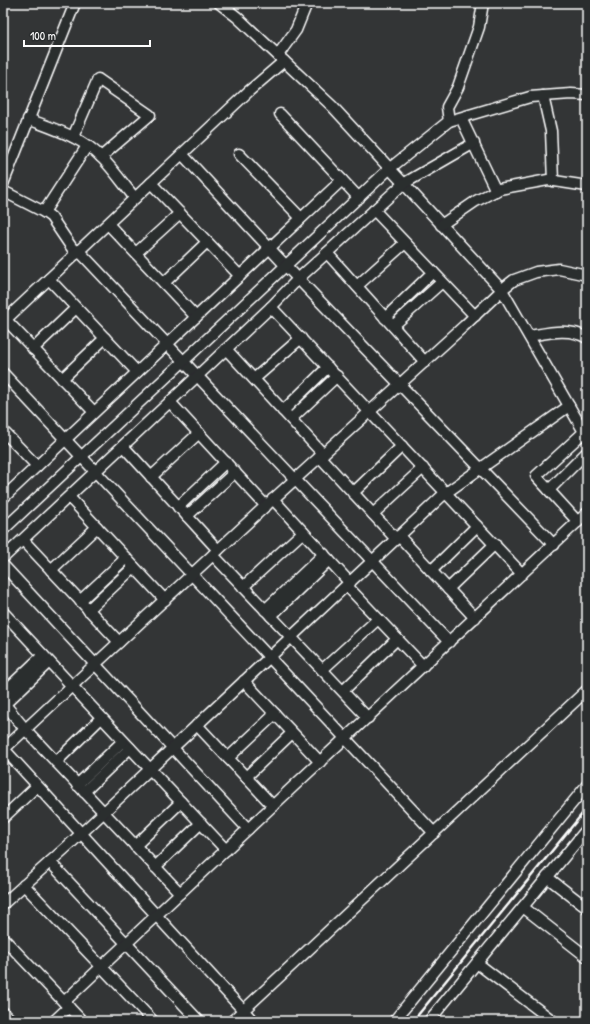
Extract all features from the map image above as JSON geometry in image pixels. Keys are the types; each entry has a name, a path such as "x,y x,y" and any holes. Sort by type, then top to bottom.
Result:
{"street":[{"path":"3,184 75,3"},
{"path":"219,3 237,17 332,106 502,290 586,434 536,476 578,522"},
{"path":"94,412 34,349 4,321 249,91 281,58 296,30 307,3"},
{"path":"449,121 447,106 458,87 479,27 483,3"},
{"path":"73,136 98,79 150,115 101,157"},
{"path":"3,530 389,169 449,121 530,97 571,94 587,95"},
{"path":"543,96 551,131 553,181"},
{"path":"280,114 359,198"},
{"path":"461,118 496,191"},
{"path":"28,119 73,136 87,146 101,157 135,198"},
{"path":"3,558 271,307 298,279 403,184 474,143"},
{"path":"44,212 87,146"},
{"path":"182,154 298,279 554,544"},
{"path":"239,154 301,218"},
{"path":"3,498 342,180"},
{"path":"442,225 476,201 496,191 548,180 587,186"},
{"path":"151,183 240,276"},
{"path":"3,191 51,217 78,252 184,361 449,642"},
{"path":"374,210 474,316"},
{"path":"136,253 180,213"},
{"path":"108,224 196,317"},
{"path":"164,283 207,242"},
{"path":"357,286 405,243"},
{"path":"327,253 425,362"},
{"path":"253,1021 3,749 295,479 514,280 536,272 559,269 587,275"},
{"path":"386,318 433,272"},
{"path":"49,279 137,372"},
{"path":"393,326 442,282"},
{"path":"271,307 522,574"},
{"path":"34,349 76,308"},
{"path":"529,336 557,332 581,334 587,338"},
{"path":"62,379 105,338"},
{"path":"254,379 301,338"},
{"path":"226,349 291,419 373,514 431,571 475,618"},
{"path":"283,411 328,367"},
{"path":"3,374 66,439 434,833"},
{"path":"291,419 337,376"},
{"path":"170,402 235,472 303,532 378,619 423,666"},
{"path":"3,904 104,813 446,493 569,406"},
{"path":"4,433 37,466"},
{"path":"151,477 199,433"},
{"path":"123,446 187,516 243,587 368,718"},
{"path":"353,492 402,446"},
{"path":"549,490 587,452"},
{"path":"178,507 226,462"},
{"path":"373,514 423,468"},
{"path":"187,516 235,472"},
{"path":"69,497 165,600"},
{"path":"54,1021 66,1005 126,944 587,513"},
{"path":"431,571 478,526"},
{"path":"51,570 97,527"},
{"path":"243,587 303,532"},
{"path":"23,540 119,642"},
{"path":"448,589 495,544"},
{"path":"268,613 326,557"},
{"path":"80,601 126,558"},
{"path":"3,565 248,829"},
{"path":"88,610 134,567"},
{"path":"3,613 226,850"},
{"path":"322,670 378,619"},
{"path":"343,691 397,639"},
{"path":"3,693 46,658"},
{"path":"46,658 4,703 25,729 180,893"},
{"path":"244,681 320,762"},
{"path":"232,1021 587,690"},
{"path":"228,758 275,714"},
{"path":"56,762 101,718"},
{"path":"197,725 273,806"},
{"path":"246,777 292,733"},
{"path":"81,788 127,744"},
{"path":"394,1021 587,785"},
{"path":"3,818 37,786"},
{"path":"135,846 181,802"},
{"path":"155,867 201,823"},
{"path":"429,1021 587,829"},
{"path":"50,862 199,1021"},
{"path":"547,877 587,908"},
{"path":"24,885 153,1021"},
{"path":"523,907 587,957"},
{"path":"3,938 82,1021"},
{"path":"477,963 553,1021"},
{"path":"3,1012 12,1021"}],"railway":[{"path":"413,1021 587,808"}]}
